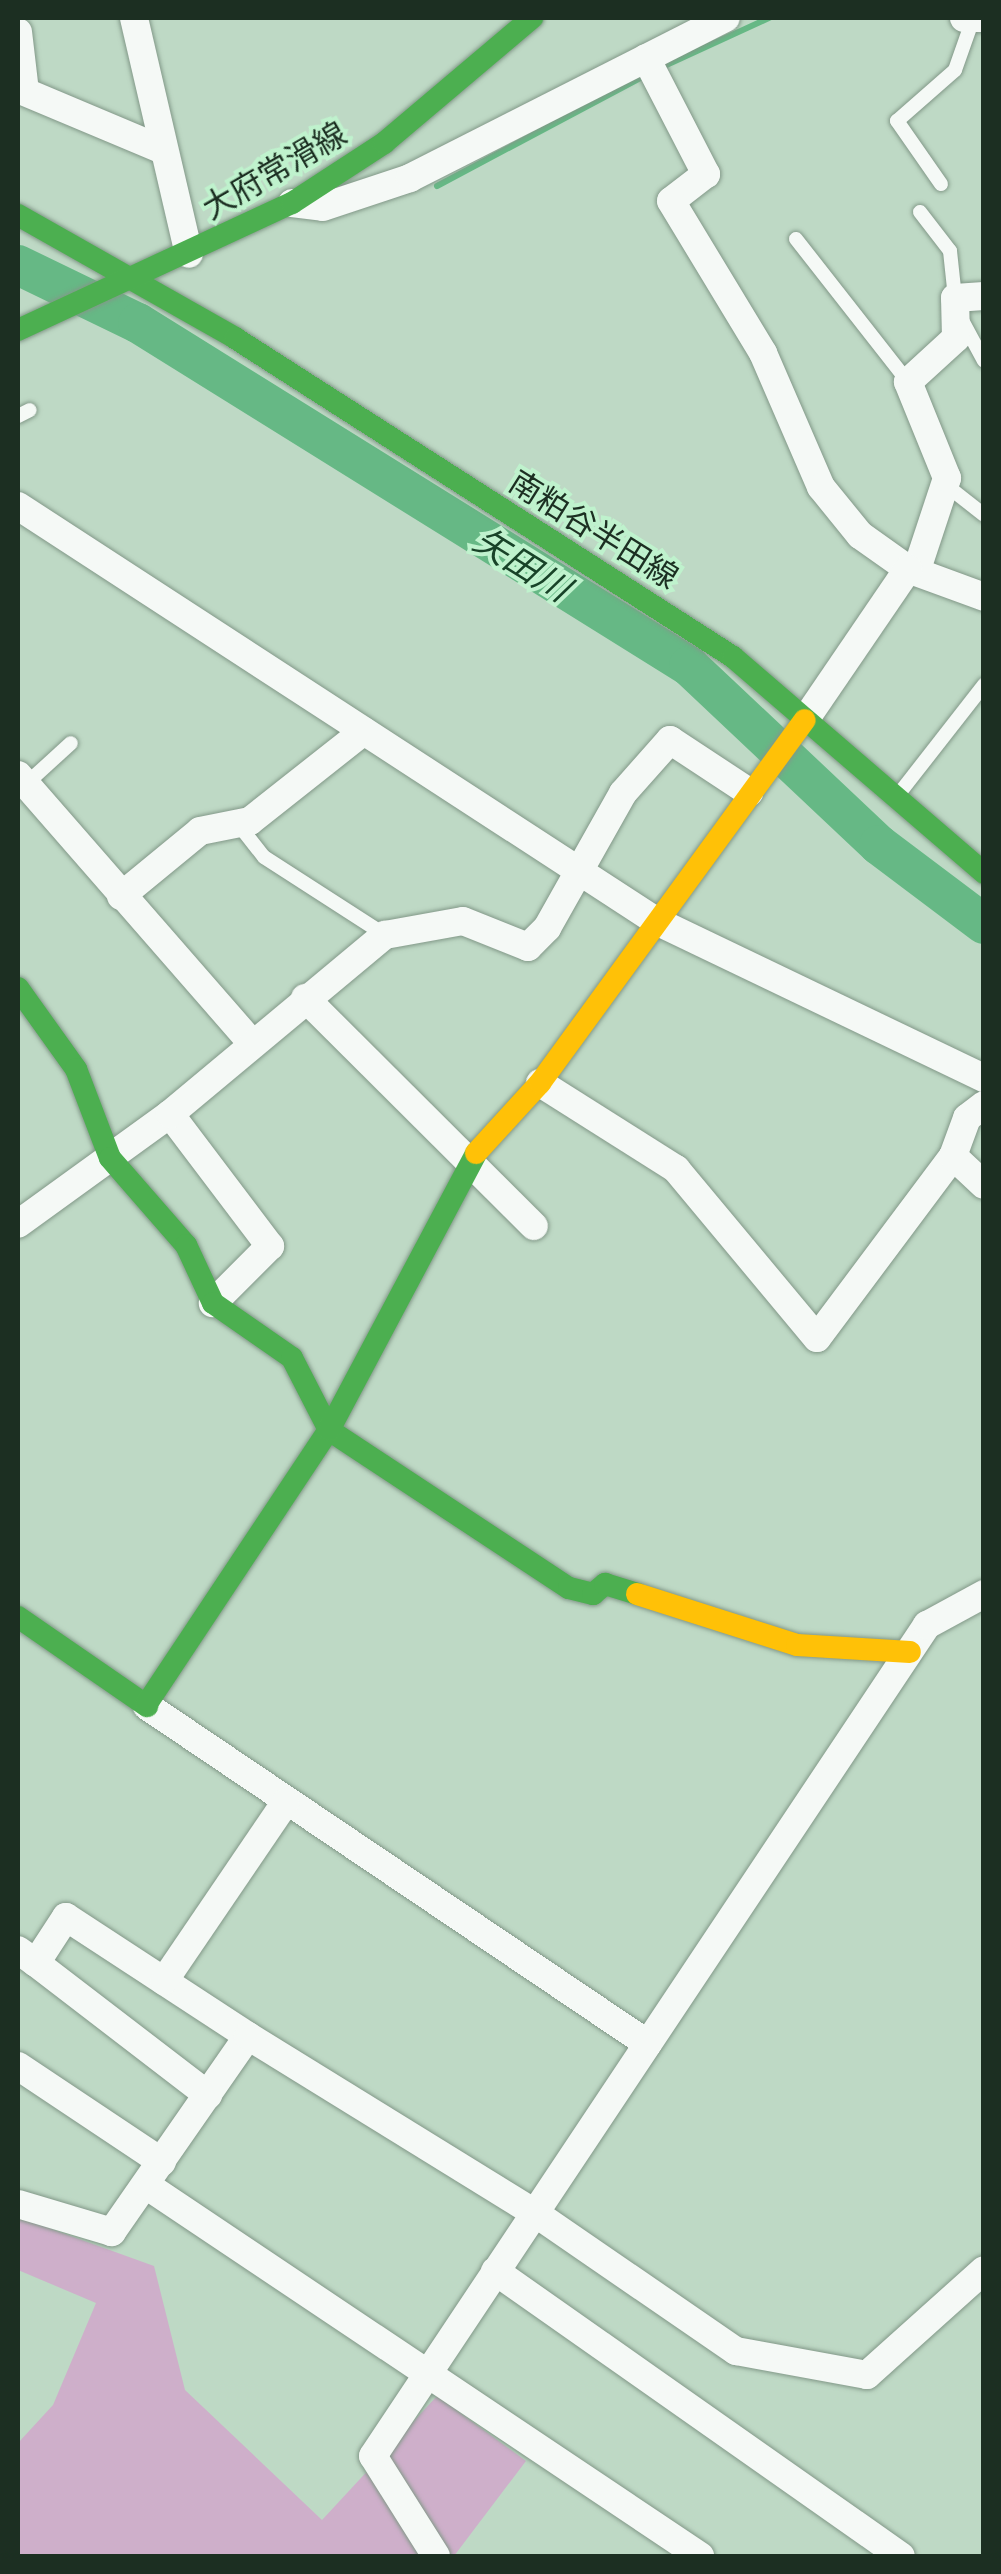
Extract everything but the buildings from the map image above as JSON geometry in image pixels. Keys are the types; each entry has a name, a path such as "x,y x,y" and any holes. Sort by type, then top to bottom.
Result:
{"street":[{"path":"134,18 189,254"},
{"name":"大府常滑線","path":"18,330 132,284 292,204 384,143 532,18"},
{"path":"292,204 322,207 410,178 726,18"},
{"path":"18,32 21,91 162,150"},
{"path":"646,58 706,174 672,202 763,352 820,487 860,535 912,570 984,596"},
{"path":"384,143 390,164 410,178"},
{"name":"南粕谷半田線","path":"18,214 718,647 892,802 984,873"},
{"path":"146,1706 329,1430 470,1165 540,1082 912,570 946,485 908,382 956,338 968,299"},
{"path":"18,506 656,922 984,1078"},
{"path":"121,896 200,831 237,824 364,731"},
{"path":"18,1224 170,1114 385,935 463,921 528,947 579,872 623,793 670,740 755,782"},
{"path":"22,780 252,1043"},
{"path":"18,988 76,1069 110,1158 186,1246 213,1303 292,1358 329,1430 569,1588 593,1594 605,1584 797,1645 910,1652"},
{"path":"305,998 534,1226"},
{"path":"540,1082 676,1169 817,1338 952,1156 967,1118 984,1105"},
{"path":"170,1114 270,1246 213,1303"},
{"path":"952,1156 984,1185"},
{"path":"436,2556 372,2456 926,1625 984,1594"},
{"path":"18,1617 286,1803 648,2044"},
{"path":"164,1981 286,1803"},
{"path":"208,2095 27,1957 66,1917 248,2036 535,2213 712,2340 867,2376 984,2270"},
{"path":"18,2204 106,2235 154,2173 248,2036"},
{"path":"18,2066 154,2173 427,2372 700,2556"},
{"path":"495,2272 901,2556"}],"lane":[{"path":"941,184 898,122 954,70 974,18"},
{"path":"920,212 950,250 984,361"},
{"path":"796,238 908,382"},
{"path":"946,485 984,515"},
{"path":"892,802 984,685"},
{"path":"22,780 71,743"},
{"path":"237,824 264,858 385,935"}],"shaded area":[{"path":"18,2217 154,2266 185,2390 322,2520 437,2396 526,2461 454,2556 18,2556 18,2443 53,2405 96,2303 18,2270"}],"waterway":[{"path":"662,67 769,18"},
{"path":"437,186 646,75"},
{"name":"矢田川","path":"18,265 138,323 689,666 879,845 984,924"}],"traffic: fast":[{"path":"18,330 292,203 384,143 532,18"},
{"path":"18,215 235,338 733,657 984,873"},
{"path":"18,988 76,1069 110,1158 186,1245 213,1303 292,1358 329,1430 569,1588 593,1594 605,1584 637,1594"},
{"path":"146,1705 329,1430 476,1153"},
{"path":"18,1617 147,1706"}],"traffic: slow":[{"path":"476,1153 540,1083 805,720"},
{"path":"637,1594 797,1645 910,1652"}]}
